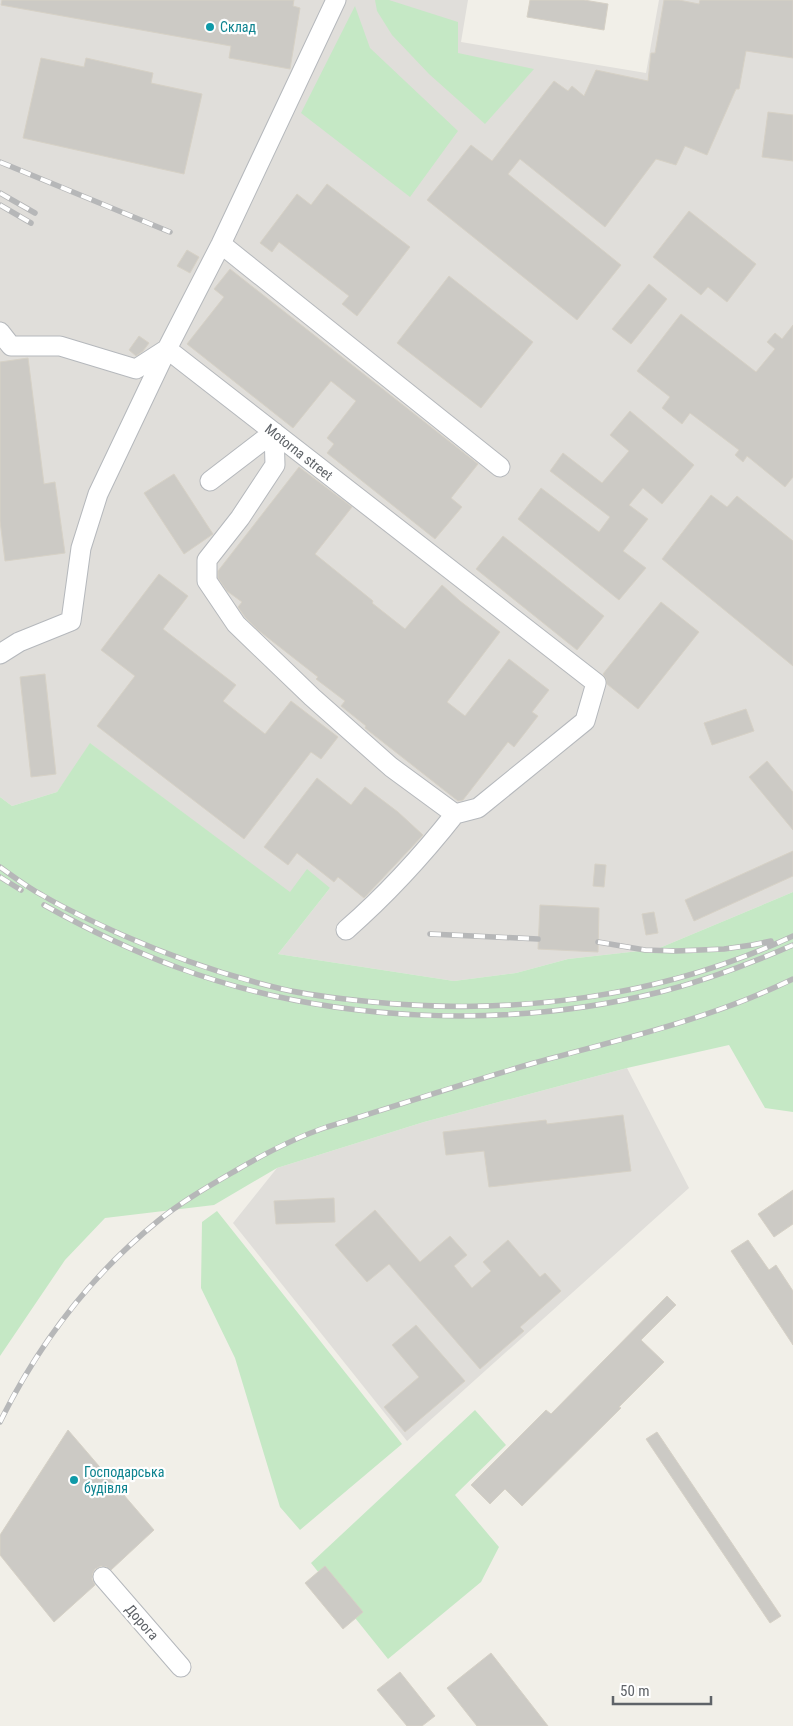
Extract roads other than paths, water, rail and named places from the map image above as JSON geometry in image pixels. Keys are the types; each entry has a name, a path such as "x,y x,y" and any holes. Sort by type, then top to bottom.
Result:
{"lane":[{"path":"0,654 19,642 71,621 81,548 98,494 336,0"},
{"path":"220,244 500,467"},
{"path":"0,332 10,346 60,346 136,369 167,349"},
{"name":"Motorna street","path":"167,349 596,683 585,721 478,808 455,814"},
{"path":"210,481 274,432"},
{"path":"274,432 274,465 240,518 207,560 207,581 236,624 312,697 391,767 455,814 378,903 346,930"},
{"name":"Дорога","path":"103,1577 181,1667"}],"railway":[{"path":"0,162 170,232"},
{"path":"0,193 35,213"},
{"path":"0,205 31,223"},
{"path":"0,867 31,889 71,911 120,934 180,958 220,972 282,989 373,1002 427,1006 481,1006 588,997 692,974 743,957 793,936"},
{"path":"0,877 21,890"},
{"path":"44,905 127,947 179,968 236,986 295,1000 356,1010 418,1015 479,1016 541,1012 601,1004 694,983 793,945"},
{"path":"430,934 538,939"},
{"path":"598,942 645,950 676,951 724,949 771,941"},
{"path":"0,1422 15,1393 49,1339 68,1313 110,1264 176,1207 257,1158 315,1131 534,1063 698,1017 730,1006 793,979"}],"place":[{"name":"Склад","path":"210,27"},
{"name":"Господарська будівля","path":"74,1480"}]}
